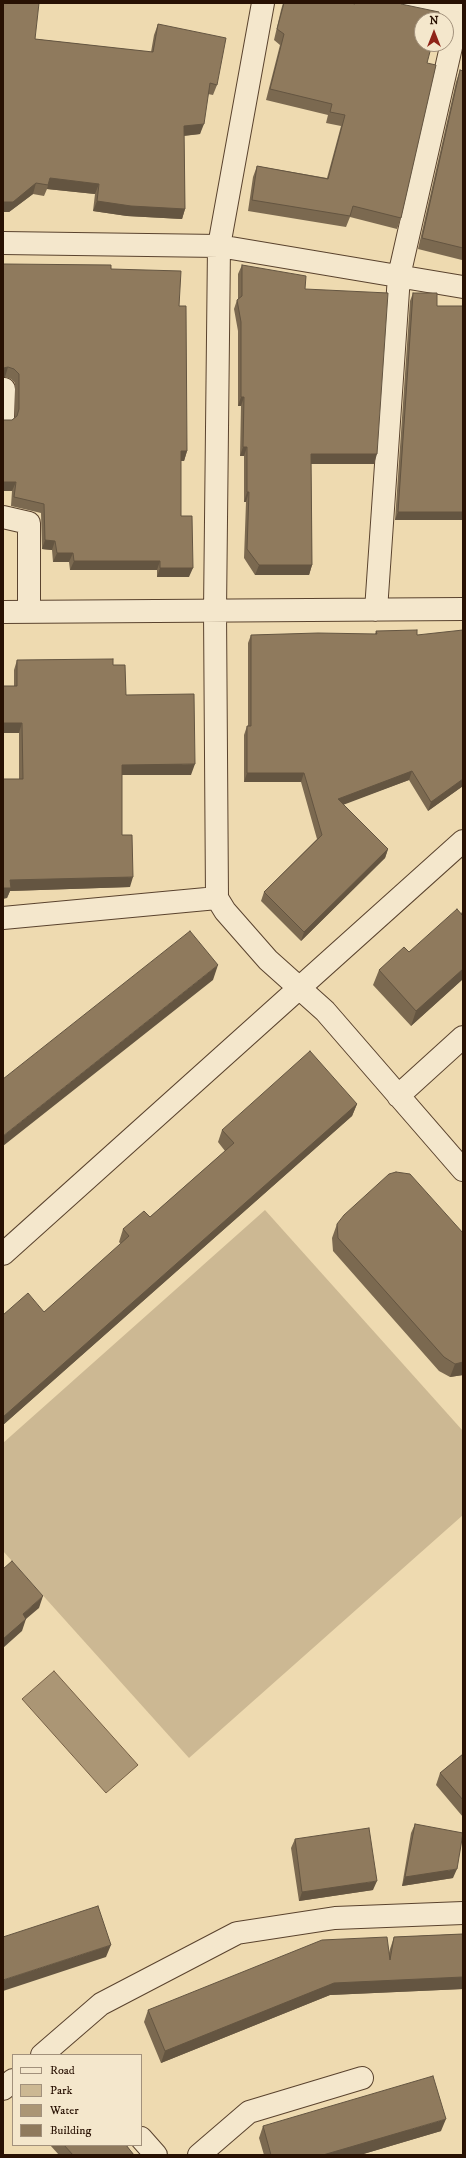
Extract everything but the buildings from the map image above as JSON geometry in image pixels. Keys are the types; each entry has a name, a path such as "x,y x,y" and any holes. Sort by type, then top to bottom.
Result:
{"street":[{"path":"263,3 219,246 214,611 217,898 225,912 268,960 325,1011 463,1170"},
{"path":"376,610 399,276 461,11 400,3"},
{"path":"3,243 219,246 463,287"},
{"path":"3,418 4,389"},
{"path":"3,517 30,523 29,612"},
{"path":"3,612 463,609"},
{"path":"3,1254 463,841"},
{"path":"3,918 217,898"},
{"path":"398,1096 463,1037"},
{"path":"55,2051 101,2004 236,1933 335,1918 463,1913"},
{"path":"199,2155 249,2112 362,2078"},
{"path":"3,2089 12,2081"},
{"path":"142,2139 156,2155"}],"green space":[{"path":"265,1210 463,1431 463,1515 189,1758 3,1551 3,1443"}],"water":[{"path":"54,1671 138,1765 106,1793 22,1699"}]}
